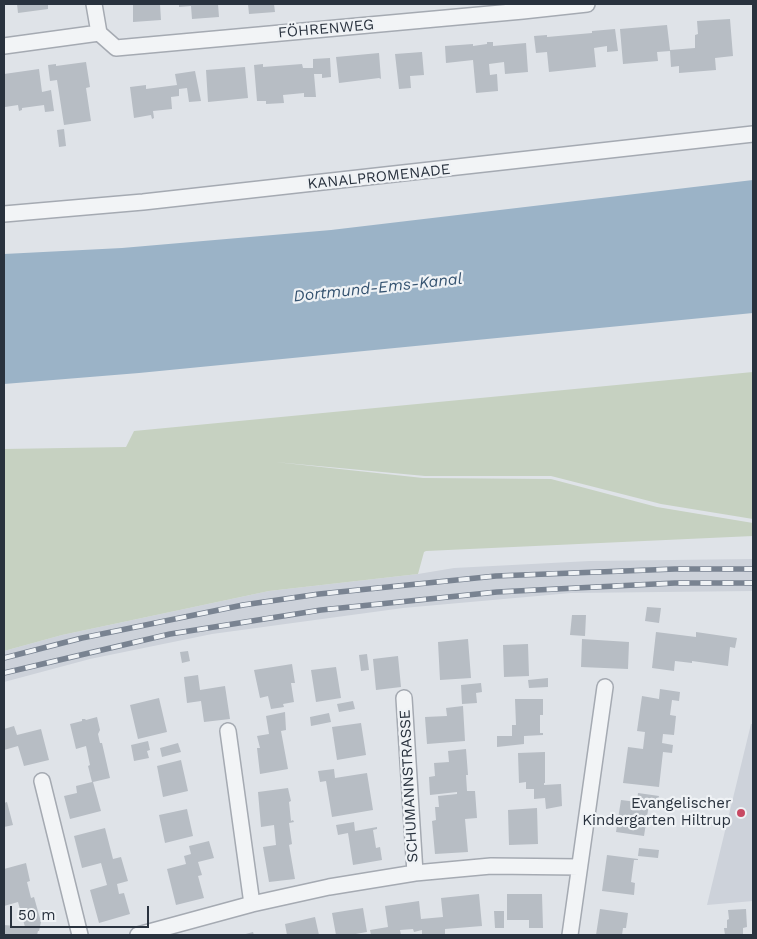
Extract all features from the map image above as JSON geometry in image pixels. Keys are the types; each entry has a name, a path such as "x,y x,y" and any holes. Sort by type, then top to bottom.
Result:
{"street":[{"path":"4,46 99,33 94,4"},
{"name":"FÖHRENWEG","path":"99,33 116,48 523,8 587,4"},
{"name":"KANALPROMENADE","path":"4,214 136,203 753,134"},
{"path":"570,935 605,687"},
{"name":"SCHUMANNSTRASSE","path":"404,698 415,874"},
{"path":"228,731 252,904"},
{"path":"42,781 80,935"},
{"name":"SCHUMANNSTRASSE","path":"138,935 252,904 329,887 415,874 491,866 579,867"}],"shaded area":[{"path":"753,559 753,591 571,593 403,608 212,634 90,659 4,682 4,651 62,635 269,591 418,574 454,568 590,561"},
{"name":"Evangelischer Kindergarten Hiltrup","path":"751,724 753,724 753,901 707,905"}],"green space":[{"path":"753,372 753,519 661,504 551,476 425,476 275,462 423,478 551,479 657,507 753,523 753,536 426,551 424,552 418,574 269,591 62,635 4,651 4,449 126,447 134,431"}],"water":[{"name":"Dortmund-Ems-Kanal","path":"753,180 753,313 139,373 4,384 4,254 122,248 331,230"}],"building":[{"path":"17,4 48,4 48,9 18,13"},
{"path":"133,4 160,4 161,20 133,22"},
{"path":"179,4 218,4 219,17 192,19 191,6 179,7"},
{"path":"248,4 274,4 275,12 249,14"},
{"path":"730,19 733,56 715,58 716,70 679,73 679,66 671,67 670,51 657,52 658,61 623,64 620,29 667,25 670,50 695,48 695,35 698,34 697,21"},
{"path":"615,29 618,51 607,52 607,46 594,48 596,67 549,72 547,52 536,53 534,36 547,35 547,37"},
{"path":"487,42 493,42 493,46 526,43 528,72 505,74 504,62 489,64 490,75 497,74 498,91 476,93 473,60 446,63 445,46 473,44 473,46 487,44"},
{"path":"422,52 424,75 410,76 411,88 399,89 395,54"},
{"path":"379,53 381,79 339,83 336,57"},
{"path":"330,58 331,77 322,78 322,74 314,74 316,97 304,97 304,93 283,95 284,103 266,104 266,101 257,101 254,65 263,64 263,67 302,64 303,68 313,68 313,59"},
{"path":"86,62 90,87 86,88 91,121 64,125 57,80 50,81 48,65 56,64 56,66"},
{"path":"245,67 248,98 208,102 206,70"},
{"path":"39,69 42,92 51,90 54,111 45,112 44,105 22,108 19,111 18,105 5,107 4,74"},
{"path":"195,71 201,101 189,102 187,88 179,89 179,96 171,97 172,109 153,111 154,118 152,119 151,115 134,118 130,87 146,85 146,89 177,85 175,74"},
{"path":"64,129 66,146 59,147 57,130"},
{"path":"647,607 661,608 659,623 645,621"},
{"path":"572,615 586,615 585,636 570,635"},
{"path":"656,632 696,637 696,632 737,638 735,648 730,647 728,666 692,661 692,663 675,661 674,671 652,668"},
{"path":"468,639 471,678 440,680 438,642"},
{"path":"582,639 629,642 628,669 581,667"},
{"path":"528,644 529,676 504,677 503,645"},
{"path":"188,651 190,661 182,663 180,652"},
{"path":"367,654 369,670 361,671 359,655"},
{"path":"398,656 401,687 376,690 373,659"},
{"path":"292,664 295,683 291,683 294,702 283,704 284,707 271,709 268,696 260,698 254,670"},
{"path":"336,667 341,698 316,702 311,670"},
{"path":"198,675 200,690 225,686 230,719 204,722 201,701 187,703 184,677"},
{"path":"548,678 548,687 529,688 528,680"},
{"path":"481,683 482,692 476,693 477,703 462,704 461,685"},
{"path":"660,689 680,692 679,701 672,700 670,715 676,716 674,735 663,734 662,743 673,745 672,753 663,752 659,787 623,783 628,747 643,749 645,732 637,731 642,696 659,699"},
{"path":"159,698 167,732 138,739 130,705"},
{"path":"515,699 543,699 543,715 540,715 540,733 543,733 543,735 524,736 524,744 497,747 497,736 512,736 512,725 516,725"},
{"path":"353,701 355,709 339,712 337,704"},
{"path":"463,706 465,741 427,744 425,717 447,716 446,708"},
{"path":"285,712 286,730 281,731 288,769 260,774 257,748 260,748 257,736 269,734 266,716"},
{"path":"329,713 331,722 311,726 310,717"},
{"path":"97,717 100,730 98,734 110,778 93,782 101,811 70,819 64,796 77,793 76,786 92,782 86,746 76,749 70,724 82,721 82,719 86,720"},
{"path":"361,723 366,755 337,760 332,727"},
{"path":"14,726 17,735 41,729 49,760 24,766 18,746 4,750 4,729"},
{"path":"148,741 150,750 147,751 149,758 134,761 131,745"},
{"path":"178,743 181,752 162,757 160,748"},
{"path":"466,749 467,791 475,791 477,818 465,819 468,852 435,854 432,821 436,820 435,807 439,807 438,796 457,794 457,792 430,795 429,777 435,776 434,763 449,762 448,751"},
{"path":"545,752 544,785 561,784 562,806 546,809 545,798 534,799 534,789 526,789 526,782 519,783 518,753"},
{"path":"181,760 188,791 163,797 157,766"},
{"path":"334,769 335,778 367,773 373,810 332,817 326,781 320,782 318,771"},
{"path":"288,788 291,801 289,802 291,821 293,820 294,822 289,823 292,844 289,845 295,879 269,882 263,847 276,845 274,825 261,827 258,792"},
{"path":"638,793 659,796 657,805 649,804 644,836 616,832 621,800 637,802"},
{"path":"7,802 13,825 4,827 4,803"},
{"path":"537,808 538,844 509,845 508,810"},
{"path":"187,809 193,836 165,843 159,815"},
{"path":"354,822 355,831 377,827 377,829 373,830 376,848 380,847 382,860 353,865 348,833 338,835 336,825"},
{"path":"105,828 113,859 121,857 128,881 117,884 119,894 124,893 130,914 99,923 90,890 107,885 101,863 82,868 74,836"},
{"path":"209,841 214,858 198,862 202,875 198,876 204,898 176,905 167,869 186,864 184,856 191,854 189,846"},
{"path":"639,848 659,850 658,858 638,856"},
{"path":"607,855 638,859 634,860 631,882 635,883 634,895 602,891"},
{"path":"26,863 30,881 27,882 31,898 34,897 41,922 39,931 37,935 4,935 4,925 25,927 18,902 4,906 4,869"},
{"path":"479,894 482,926 445,929 445,934 439,935 422,935 422,930 414,932 413,929 400,930 401,935 371,935 370,930 388,927 385,906 419,901 421,919 443,917 441,898"},
{"path":"507,894 542,894 543,928 529,928 529,920 507,920"},
{"path":"363,908 367,932 336,935 332,913"},
{"path":"600,909 628,913 626,928 623,928 622,935 596,935"},
{"path":"746,909 747,927 743,928 743,935 725,935 724,928 727,928 727,920 729,919 728,910"},
{"path":"494,911 504,911 504,928 495,928"},
{"path":"315,917 319,935 287,935 285,924"},
{"path":"253,932 254,935 242,935"}],"railway":[{"path":"4,658 82,638 243,605 319,594 496,576 675,569 753,569"},
{"path":"4,673 170,634 321,610 497,592 675,583 753,583"}],"place":[{"name":"Evangelischer Kindergarten Hiltrup","path":"741,813"}]}
